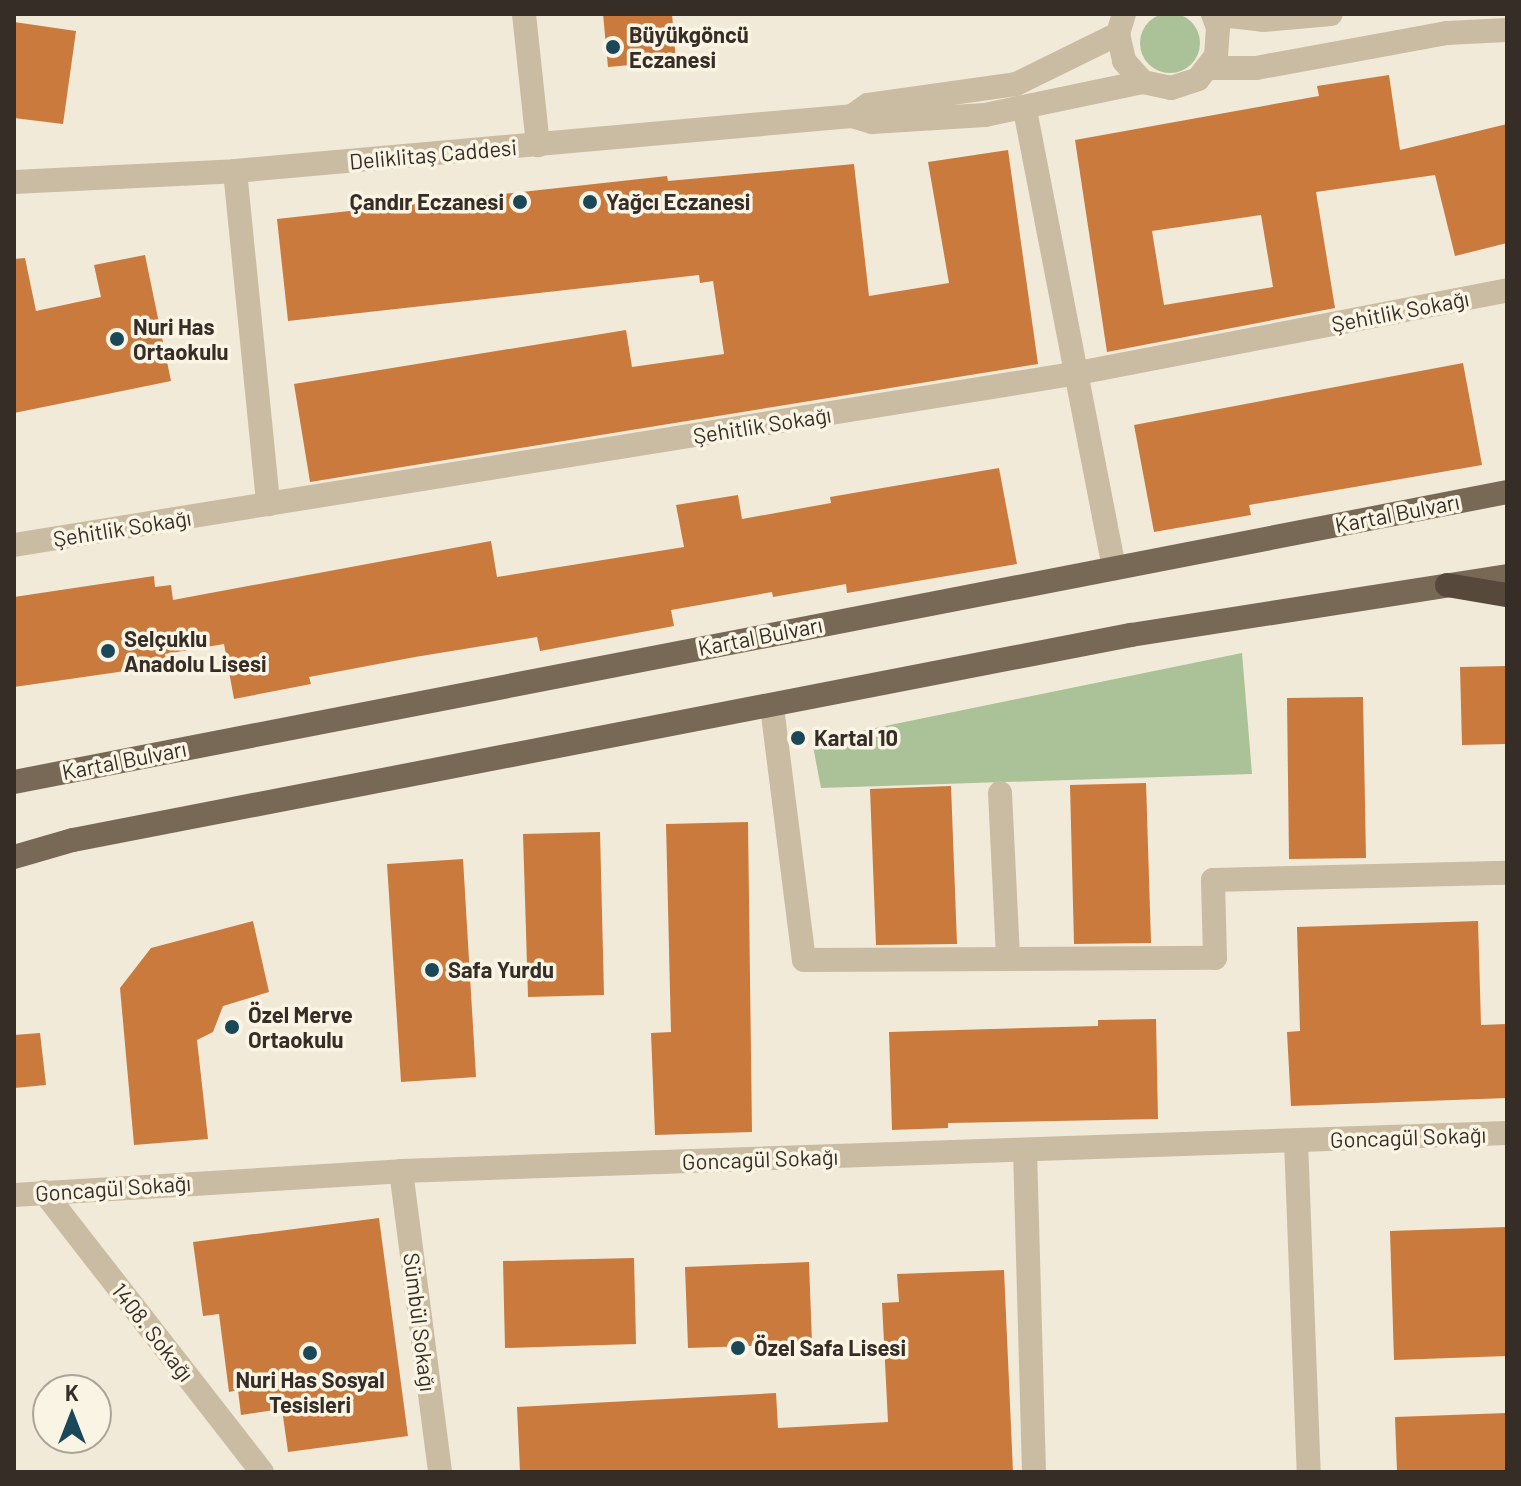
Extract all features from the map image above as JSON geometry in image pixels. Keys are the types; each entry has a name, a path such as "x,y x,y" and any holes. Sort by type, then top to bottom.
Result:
{"highway":[{"path":"1447,585 1507,595"}],"main road":[{"name":"Kartal Bulvarı","path":"14,782 1507,492"},
{"path":"14,857 73,840 1131,635 1507,576"}],"street":[{"path":"524,14 538,145"},
{"path":"1331,14 1263,20 1213,14 1219,42 1208,68 1256,68 1447,33 1507,30"},
{"path":"1121,24 1124,61 1143,82"},
{"name":"Deliklitaş Caddesi","path":"852,116 868,105 1016,84 1121,24"},
{"name":"Deliklitaş Caddesi","path":"14,182 235,171 852,116 872,122 1025,110 1143,82 1171,88 1198,79 1208,68"},
{"path":"1025,110 1114,568"},
{"path":"235,171 268,504"},
{"name":"Şehitlik Sokağı","path":"14,545 1078,373 1507,290"},
{"path":"772,707 804,960 1215,958 1213,880 1507,873"},
{"path":"1000,793 1008,959"},
{"name":"Goncagül Sokağı","path":"14,1195 401,1171 1507,1133"},
{"path":"1296,1141 1309,1472"},
{"path":"1025,1150 1034,1472"},
{"name":"Sümbül Sokağı","path":"401,1171 440,1472"},
{"name":"1408. Sokağı","path":"44,1192 262,1472"}],"green space":[{"path":"1170,13 1182,15 1191,22 1198,31 1198,55 1191,64 1182,71 1170,73 1158,71 1149,64 1142,55 1140,43 1142,31 1149,22 1158,15"},
{"path":"1242,653 1252,774 821,788 812,741"}],"building":[{"path":"603,14 672,14 676,61 608,67"},
{"path":"14,22 76,31 63,124 14,118"},
{"path":"1389,75 1400,150 1507,124 1507,243 1455,256 1435,175 1316,192 1335,308 1107,352 1075,140 1319,96 1317,86","holes":["1261,215 1273,287 1164,305 1152,231"]},
{"path":"1008,150 1038,364 310,482 294,384 626,330 632,367 724,354 713,281 700,283 699,275 288,321 277,219 667,176 668,181 854,164 869,296 949,283 928,162"},
{"path":"145,255 171,381 14,413 14,259 25,258 36,311 101,297 94,265"},
{"path":"1463,363 1482,465 1249,505 1251,515 1154,532 1134,425"},
{"path":"999,468 1017,564 847,593 846,584 773,597 772,592 671,610 674,626 540,651 537,637 415,657 309,677 311,684 234,699 224,644 165,654 167,665 14,687 14,597 154,576 155,587 171,585 173,600 491,541 497,577 684,547 676,505 738,495 742,519 831,503 830,497"},
{"path":"1507,666 1507,744 1462,745 1460,667"},
{"path":"1363,697 1366,858 1289,859 1287,698"},
{"path":"1146,783 1151,943 1074,944 1070,785"},
{"path":"951,786 957,944 876,945 870,789"},
{"path":"748,822 752,1132 655,1135 651,1033 671,1032 666,824"},
{"path":"600,832 604,995 528,997 523,834"},
{"name":"Safa Yurdu","path":"463,859 476,1077 401,1082 387,864"},
{"path":"253,921 269,992 223,1006 213,1032 197,1040 208,1139 134,1145 120,988 151,948"},
{"path":"1478,921 1481,1025 1507,1024 1507,1098 1291,1106 1287,1032 1300,1031 1297,927"},
{"path":"1156,1019 1158,1119 948,1123 948,1128 892,1130 889,1032 1098,1026 1098,1020"},
{"path":"40,1033 46,1085 14,1088 14,1035"},
{"name":"Nuri Has Sosyal Tesisleri","path":"379,1218 408,1436 288,1452 282,1409 241,1415 238,1390 229,1392 219,1314 203,1316 193,1242"},
{"path":"1507,1227 1507,1356 1394,1360 1390,1231"},
{"path":"634,1258 636,1344 505,1348 503,1261"},
{"path":"809,1262 812,1344 688,1348 685,1267"},
{"path":"1004,1270 1013,1472 520,1472 517,1407 776,1393 778,1428 888,1422 882,1303 899,1302 897,1274"},
{"path":"1507,1413 1507,1472 1397,1472 1395,1417"}],"place":[{"name":"Büyükgöncü Eczanesi","path":"613,47"},
{"name":"Çandır Eczanesi","path":"520,202"},
{"name":"Yağcı Eczanesi","path":"590,202"},
{"name":"Nuri Has Ortaokulu","path":"117,339"},
{"name":"Selçuklu Anadolu Lisesi","path":"108,651"},
{"name":"Kartal 10","path":"798,738"},
{"name":"Safa Yurdu","path":"432,970"},
{"name":"Özel Merve Ortaokulu","path":"232,1027"},
{"name":"Özel Safa Lisesi","path":"738,1348"},
{"name":"Nuri Has Sosyal Tesisleri","path":"310,1353"}]}
